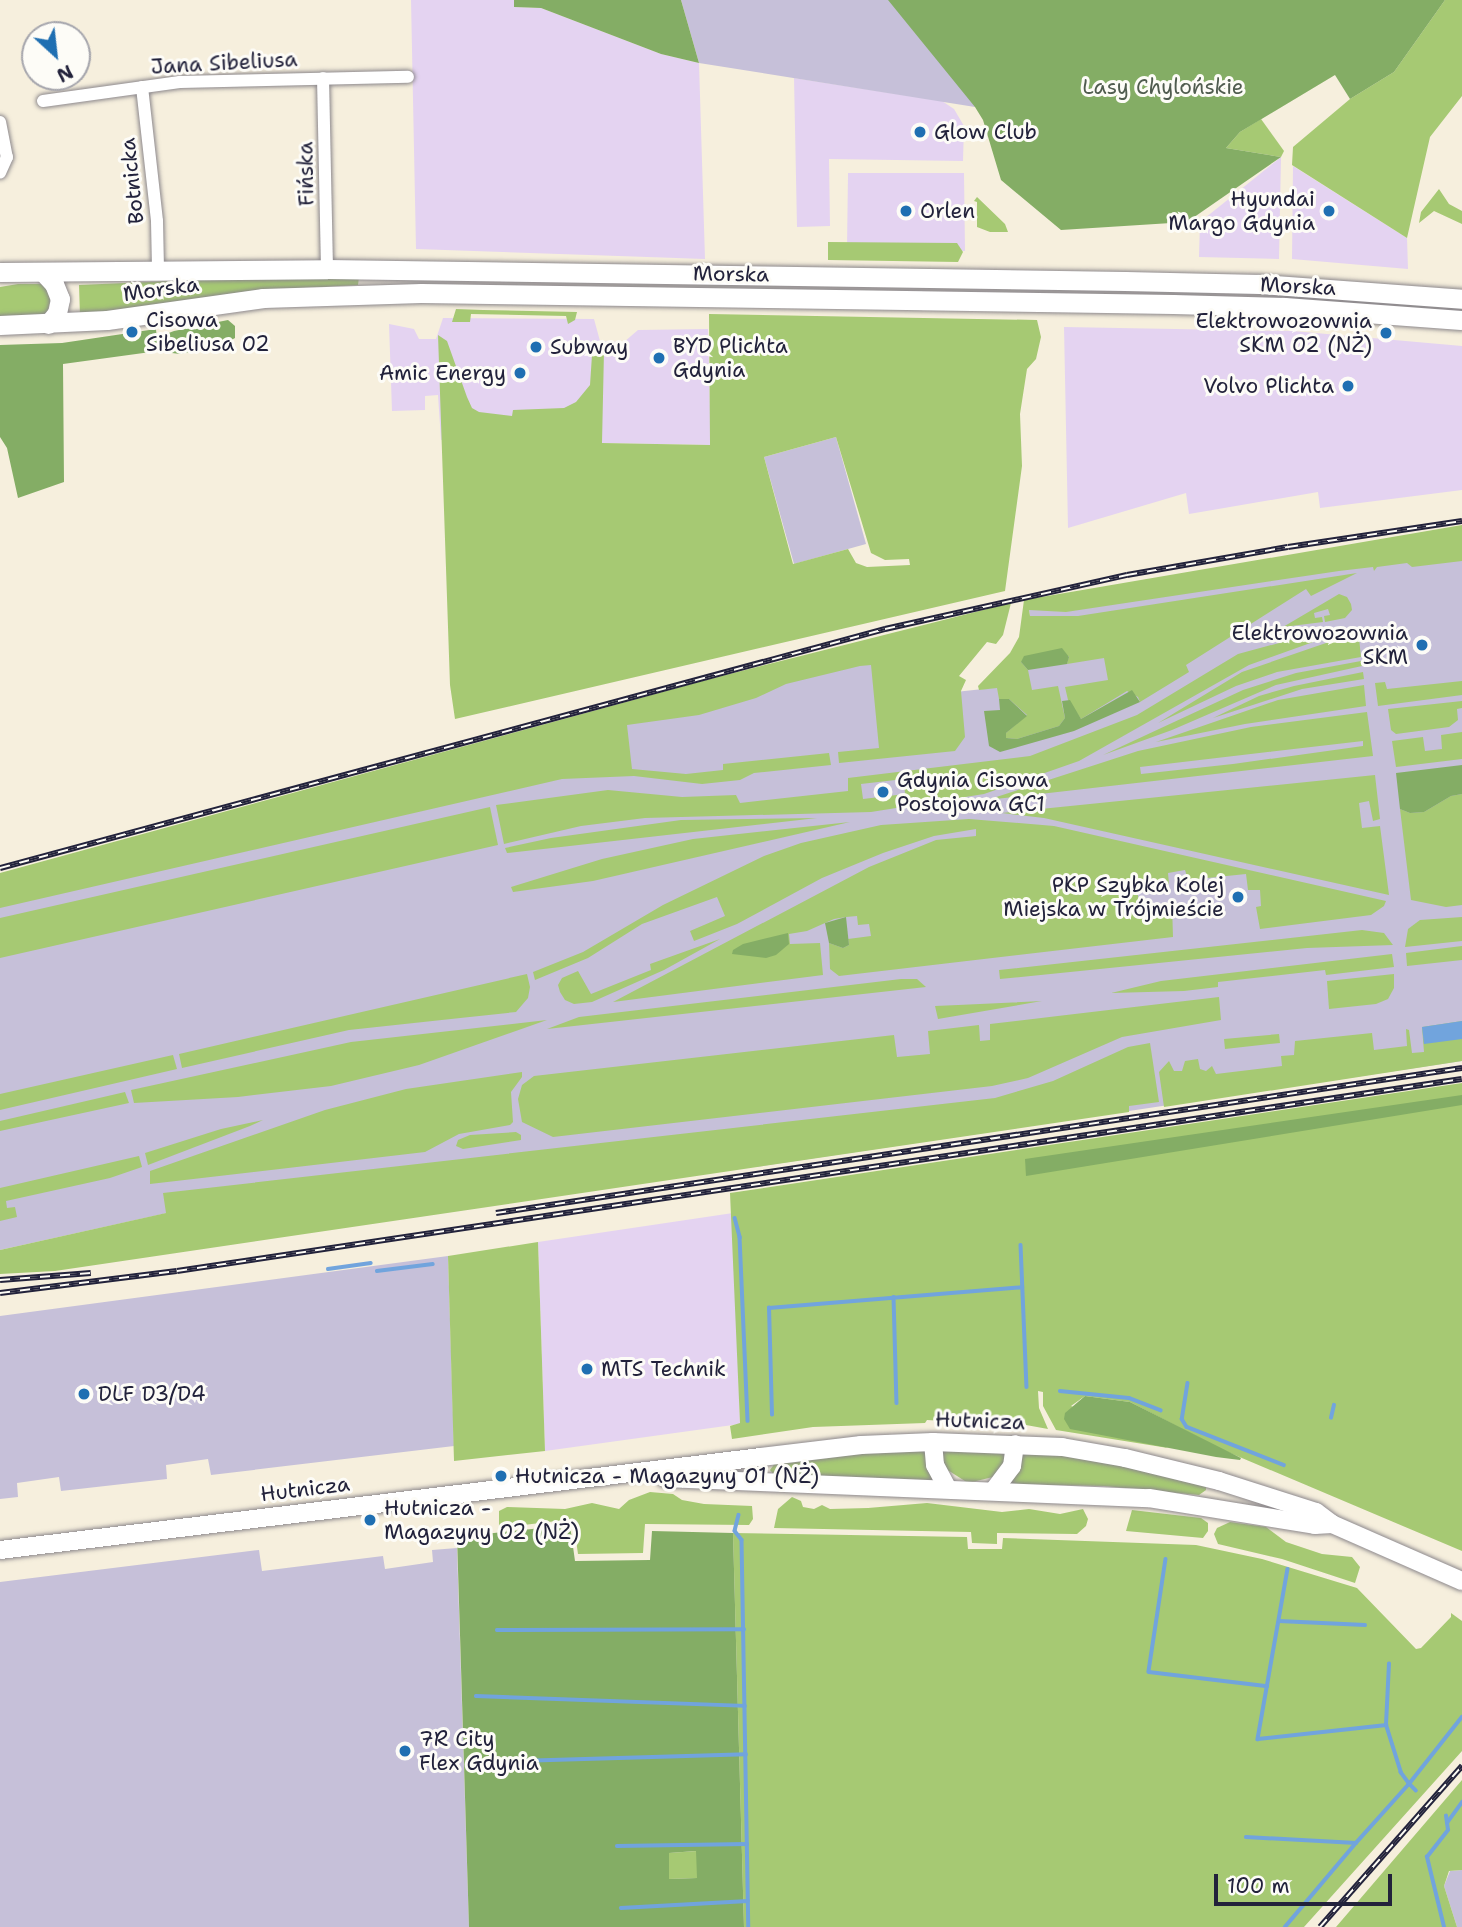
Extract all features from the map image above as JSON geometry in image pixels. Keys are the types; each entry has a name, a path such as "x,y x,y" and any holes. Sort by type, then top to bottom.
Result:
{"main road":[{"name":"Morska","path":"4,274 327,270 1212,283 1462,299"},
{"path":"43,272 54,284 60,299 57,313 48,324"},
{"name":"Morska","path":"0,325 107,320 263,298 421,293 1200,305 1462,320"},
{"path":"933,1442 934,1465 948,1489"},
{"name":"Hutnicza","path":"0,1550 761,1457 861,1446 933,1442 1015,1444 1087,1451 1219,1480 1316,1512 1332,1524 1462,1581"},
{"path":"994,1490 1012,1466 1015,1444"},
{"path":"761,1457 763,1481"},
{"name":"Hutnicza","path":"616,1476 1149,1498 1315,1525 1332,1524"},
{"path":"1210,1506 1219,1480"}],"street":[{"name":"Fińska","path":"323,78 327,270"},
{"name":"Jana Sibeliusa","path":"43,101 180,82 408,78"},
{"name":"Botnicka","path":"142,87 157,221 158,270"},
{"path":"0,122 7,157 0,173"}],"shaded area":[{"path":"411,0 514,0 514,7 541,8 661,54 699,63 705,259 416,249"},
{"path":"681,0 1010,0 975,107 699,63"},
{"path":"794,78 942,101 954,109 964,126 963,161 829,159 830,226 797,227"},
{"path":"1281,157 1279,259 1199,257 1200,222"},
{"name":"Hyundai Margo Gdynia","path":"1293,166 1407,238 1408,269 1292,259"},
{"name":"Orlen","path":"848,173 964,173 965,251 847,248"},
{"path":"443,318 594,319 600,341 624,342 638,330 708,329 711,445 441,440 438,395 425,396 425,410 392,411 389,324 414,329 419,339 436,339"},
{"path":"1064,327 1293,331 1462,346 1462,490 1320,508 1318,492 1189,514 1186,493 1068,528"},
{"path":"836,437 866,544 794,564 764,457"},
{"name":"PKP Szybka Kolej Miejska w Trójmieście","path":"1462,535 1462,1061 756,1167 751,1127 167,1213 0,1250 0,883 923,634 928,695 983,689 1033,639 1029,610"},
{"path":"733,1213 740,1424 545,1451 538,1242"},
{"path":"448,1256 454,1446 211,1475 208,1459 166,1465 167,1479 61,1491 59,1477 17,1483 18,1497 0,1499 0,1316"},
{"path":"457,1548 469,1927 0,1927 0,1582 259,1550 262,1571 383,1556 385,1569 433,1562 432,1550"},
{"path":"1462,1870 1462,1927 1457,1927 1444,1886 1450,1871"}],"green space":[{"path":"514,0 681,0 699,63 661,54 541,8 514,7"},
{"name":"Lasy Chylońskie","path":"888,0 1445,0 1394,72 1350,99 1335,75 1240,132 1226,148 1281,157 1187,222 1061,230 1001,180 983,120 975,107"},
{"path":"1445,0 1462,0 1462,96 1430,137 1407,238 1292,165 1293,147 1350,99 1394,72"},
{"path":"1261,119 1284,151 1281,157 1226,148 1240,132"},
{"path":"1439,189 1449,204 1462,211 1462,224 1434,211 1419,223 1421,212"},
{"path":"977,197 1005,224 1008,232 990,232 977,227 977,202 974,201"},
{"path":"828,242 957,243 963,252 958,262 828,260"},
{"path":"263,277 359,277 358,285 251,291 80,316 79,285"},
{"path":"43,284 52,294 47,314 0,318 0,287"},
{"path":"456,309 577,312 575,320 568,324 566,316 471,314 470,322 452,322"},
{"path":"709,314 1037,320 1041,337 1036,359 1027,369 1020,414 1022,466 1005,591 455,719 450,685 438,335 447,341 467,397 472,408 479,412 512,416 513,410 564,408 576,402 590,385 593,340 598,342 604,351 602,443 710,445","holes":["836,437 871,553 885,560 909,559 910,565 867,567 856,563 848,549 793,564 764,457"]},
{"path":"228,320 235,326 235,338 222,345 180,354 172,353 165,340 166,334 174,331"},
{"path":"156,329 158,351 63,364 64,482 18,498 7,448 0,437 0,345 62,343"},
{"path":"1462,525 1462,561 1412,567 1407,563 1377,567 1374,571 1373,567 1339,571 1066,612 1029,610 1030,616 1078,616 1357,573 1311,596 1306,589 1186,665 1189,672 1140,702 1138,697 1127,691 1081,719 1068,700 1065,687 1108,680 1104,658 1067,664 1069,656 1021,662 1028,670 1032,690 1058,686 1065,718 1059,726 1017,739 1006,738 1006,733 1027,715 1009,699 999,699 997,688 979,690 978,686 1010,653 1019,637 1024,600"},
{"path":"1339,594 1347,597 1351,604 1352,610 1345,618 1325,622 1324,616 1330,615 1328,609 1314,613 1315,618 1322,617 1323,622 1283,627"},
{"path":"1011,603 1003,635 996,644 987,642 959,676 966,680 961,691 965,737 955,751 839,763 838,752 879,748 871,665 860,666 786,684 756,698 699,715 627,725 632,769 686,774 723,770 723,764 829,753 831,765 754,773 740,780 702,784 634,776 562,779 0,908 0,873 710,679"},
{"path":"1342,626 1346,630 1358,628 1359,634 1316,641 1249,665 1079,761 984,794 871,812 645,818 581,826 504,844 496,805 608,790 682,797 736,795 740,803 848,791 848,778 1030,756 1137,715 1238,654","holes":["904,779 905,794 863,799 861,784"]},
{"path":"1359,638 1361,657 1277,672 1236,686 1158,723 1242,672 1326,643"},
{"path":"1062,648 1069,657 1067,664 1028,670 1021,662 1024,656"},
{"path":"1361,661 1362,666 1276,685 1172,730 1103,755 1243,690 1296,673"},
{"path":"1363,672 1364,679 1302,689 1213,718 1259,696"},
{"path":"1462,681 1462,695 1378,706 1375,683 1385,682 1387,689"},
{"path":"1364,685 1366,706 1245,724 1156,742 1278,700"},
{"path":"1132,690 1140,702 1074,731 1000,752 989,746 984,711 1000,710 999,699 1009,699 1027,716 1006,733 1006,738 1017,739 1059,726 1065,718 1062,701 1070,700 1081,719"},
{"path":"1462,701 1462,708 1457,709 1458,720 1449,727 1396,734 1391,730 1388,709"},
{"path":"1367,712 1373,756 987,800 1138,751 1251,727","holes":["1363,741 1363,746 1141,774 1140,767"]},
{"path":"1462,732 1462,759 1396,767 1392,741 1423,737 1425,751 1442,749 1441,735"},
{"path":"1462,765 1462,794 1451,796 1424,812 1410,813 1400,809 1396,773"},
{"path":"1375,775 1380,819 1373,821 1369,801 1359,803 1362,828 1380,826 1389,895 1044,818 1002,813"},
{"path":"1462,794 1462,905 1446,907 1411,900 1400,809 1410,813 1424,812 1451,796"},
{"path":"490,807 498,845 0,958 0,918"},
{"path":"817,818 507,853 505,848 551,838 681,820"},
{"path":"969,819 1054,826 1386,901 1384,906 1371,915 1260,929 1256,907 1261,906 1260,890 1248,890 1246,874 1188,880 1185,870 1168,873 1169,884 1137,889 1140,908 1172,904 1173,937 839,976 830,969 829,943 843,948 849,945 848,939 871,936 869,924 858,925 857,916 846,917 834,919 807,931 789,934 790,944 820,943 823,975 613,1002 869,867 936,840 976,836 976,829 934,836 883,853 822,878 737,924 694,941 690,931 725,916 717,897 642,924 588,958 535,980 533,972 583,952 663,905 764,856 801,843 881,825"},
{"path":"850,822 593,881 513,892 511,887 602,859 693,839"},
{"path":"846,917 849,945 843,948 829,943 825,923"},
{"path":"1462,917 1462,941 1405,947 1408,929 1420,920"},
{"path":"1362,930 1384,933 1393,945 1307,948 1000,979 999,970"},
{"path":"788,933 789,944 776,955 766,958 732,954 733,950 743,944"},
{"path":"720,939 664,970 592,1002 574,1004 565,1000 560,992 558,985 562,978 578,971 591,994 651,970 650,964"},
{"path":"1462,946 1462,960 1407,966 1406,953"},
{"path":"1392,954 1394,967 1326,975 1325,970 1218,982 1218,987 1184,991 1111,993 1161,981"},
{"path":"527,974 530,987 528,998 516,1012 349,1030 182,1068 179,1054"},
{"path":"1394,974 1394,988 1388,999 1376,1004 1329,1009 1327,981"},
{"path":"917,979 926,987 547,1029 579,1017"},
{"path":"1219,997 1221,1020 1122,1037 1028,1078 992,1086 553,1137 522,1122 518,1099 522,1085 534,1076 894,1035 897,1057 930,1054 928,1031 979,1025 980,1041 990,1040 990,1024"},
{"path":"1042,1001 938,1019 935,1006 958,1005"},
{"path":"547,1020 419,1065 331,1086 238,1097 134,1103 131,1090 351,1042"},
{"path":"1462,1021 1462,1061 1164,1107 1159,1072 1169,1061 1174,1071 1182,1071 1185,1061 1198,1059 1200,1069 1206,1071 1212,1066 1216,1074 1282,1066 1281,1056 1294,1055 1295,1041 1372,1033 1374,1050 1407,1046 1406,1029 1409,1030 1412,1053 1424,1052 1422,1027"},
{"path":"1279,1034 1280,1043 1225,1049 1224,1039"},
{"path":"1150,1043 1159,1102 1129,1106 1129,1112 55,1271 0,1274 0,1250 166,1213 163,1193 995,1098 1053,1081 1128,1047"},
{"path":"173,1055 177,1069 0,1110 0,1094"},
{"path":"522,1072 522,1077 511,1092 513,1122 510,1125 459,1134 425,1152 150,1184 150,1171 325,1110 406,1089"},
{"path":"1462,1083 1462,1551 1223,1450 1130,1402 1085,1396 1071,1406 1168,1448 1056,1430 1043,1406 1043,1392 1038,1391 1039,1408 1048,1429 1026,1425 1022,1418 1013,1419 1008,1425 927,1420 925,1423 813,1427 732,1439 730,1426 740,1423 730,1193"},
{"path":"125,1092 129,1103 0,1131 0,1121"},
{"path":"1462,1095 1462,1105 1026,1176 1025,1159"},
{"path":"263,1120 148,1165 145,1153 221,1129"},
{"path":"516,1132 521,1135 521,1140 463,1149 456,1146 458,1140 470,1135"},
{"path":"139,1156 142,1167 110,1178 6,1201 7,1208 15,1207 17,1217 0,1221 0,1188"},
{"path":"538,1242 545,1451 454,1461 448,1256"},
{"path":"1085,1396 1130,1402 1241,1458 1216,1457 1070,1429 1064,1419 1065,1413"},
{"path":"942,1448 1004,1450 1006,1461 993,1477 968,1483 942,1464"},
{"path":"925,1449 937,1482 775,1476 770,1470 778,1459"},
{"path":"1021,1452 1088,1457 1206,1484 1206,1490 1199,1495 1104,1486 1008,1484"},
{"path":"650,1492 673,1494 682,1500 704,1504 752,1506 753,1519 749,1525 645,1524 643,1553 578,1554 573,1519 499,1528 499,1511 507,1507 565,1509 592,1503 619,1509 629,1500"},
{"path":"792,1497 801,1501 803,1507 814,1509 822,1505 830,1509 927,1503 1002,1512 1029,1509 1060,1514 1083,1509 1088,1519 1086,1526 1077,1534 997,1533 997,1544 972,1543 971,1532 774,1528 778,1509"},
{"path":"1132,1510 1201,1518 1208,1523 1208,1531 1203,1538 1126,1531"},
{"path":"1230,1522 1266,1527 1286,1542 1322,1554 1352,1557 1360,1567 1355,1583 1282,1559 1218,1544 1214,1534 1217,1528"},
{"path":"570,1525 575,1561 650,1560 652,1531 733,1533 744,1927 469,1927 457,1537","holes":["696,1851 697,1878 669,1879 669,1853"]},
{"path":"733,1533 967,1537 968,1549 1002,1549 1003,1538 1196,1545 1262,1559 1357,1588 1416,1649 1421,1648 1451,1617 1451,1613 1462,1621 1462,1751 1304,1927 744,1927"},
{"path":"1462,1780 1462,1870 1449,1871 1444,1886 1457,1927 1336,1927"},
{"path":"697,1851 697,1878 669,1879 669,1853"}],"water":[{"path":"1462,1021 1462,1039 1424,1044 1422,1027"}],"waterway":[{"path":"735,1218 740,1237 748,1421"},
{"path":"1021,1245 1027,1387"},
{"path":"328,1269 371,1263"},
{"path":"377,1271 433,1264"},
{"path":"772,1415 769,1308 1022,1287"},
{"path":"894,1297 897,1403"},
{"path":"1188,1383 1182,1419 1187,1427 1284,1465"},
{"path":"1060,1391 1129,1398 1161,1410"},
{"path":"1331,1418 1334,1405"},
{"path":"739,1515 735,1531 742,1540 749,1927"},
{"path":"1166,1559 1149,1672 1267,1686"},
{"path":"1288,1569 1258,1739 1386,1725"},
{"path":"1279,1621 1365,1625"},
{"path":"497,1630 744,1629"},
{"path":"1246,1837 1356,1843 1409,1784 1401,1773 1386,1725 1389,1664"},
{"path":"476,1696 745,1706"},
{"path":"1416,1791 1409,1784 1462,1717"},
{"path":"483,1762 746,1754"},
{"path":"1447,1823 1462,1802"},
{"path":"1444,1927 1427,1857 1448,1830 1446,1816"},
{"path":"1285,1927 1356,1843"},
{"path":"617,1846 747,1844"},
{"path":"621,1908 748,1901"}],"railway":[{"path":"0,868 885,629 1127,575 1462,521"},
{"path":"496,1213 1462,1068"},
{"path":"0,1293 177,1271 1462,1079"},
{"path":"0,1280 91,1273"},
{"path":"1320,1927 1462,1766"}],"place":[{"name":"Glow Club","path":"920,132"},
{"name":"Orlen","path":"906,211"},
{"name":"Hyundai Margo Gdynia","path":"1329,211"},
{"name":"Cisowa Sibeliusa 02","path":"132,332"},
{"name":"Elektrowozownia SKM 02 (NŻ)","path":"1386,333"},
{"name":"Subway","path":"536,347"},
{"name":"BYD Plichta Gdynia","path":"659,358"},
{"name":"Amic Energy","path":"520,373"},
{"name":"Volvo Plichta","path":"1348,386"},
{"name":"Elektrowozownia SKM","path":"1422,645"},
{"name":"Gdynia Cisowa Postojowa GC1","path":"883,792"},
{"name":"PKP Szybka Kolej Miejska w Trójmieście","path":"1238,897"},
{"name":"MTS Technik","path":"587,1369"},
{"name":"DLF D3/D4","path":"84,1394"},
{"name":"Hutnicza - Magazyny 01 (NŻ)","path":"501,1476"},
{"name":"Hutnicza - Magazyny 02 (NŻ)","path":"370,1520"},
{"name":"7R City Flex Gdynia","path":"405,1751"}]}
